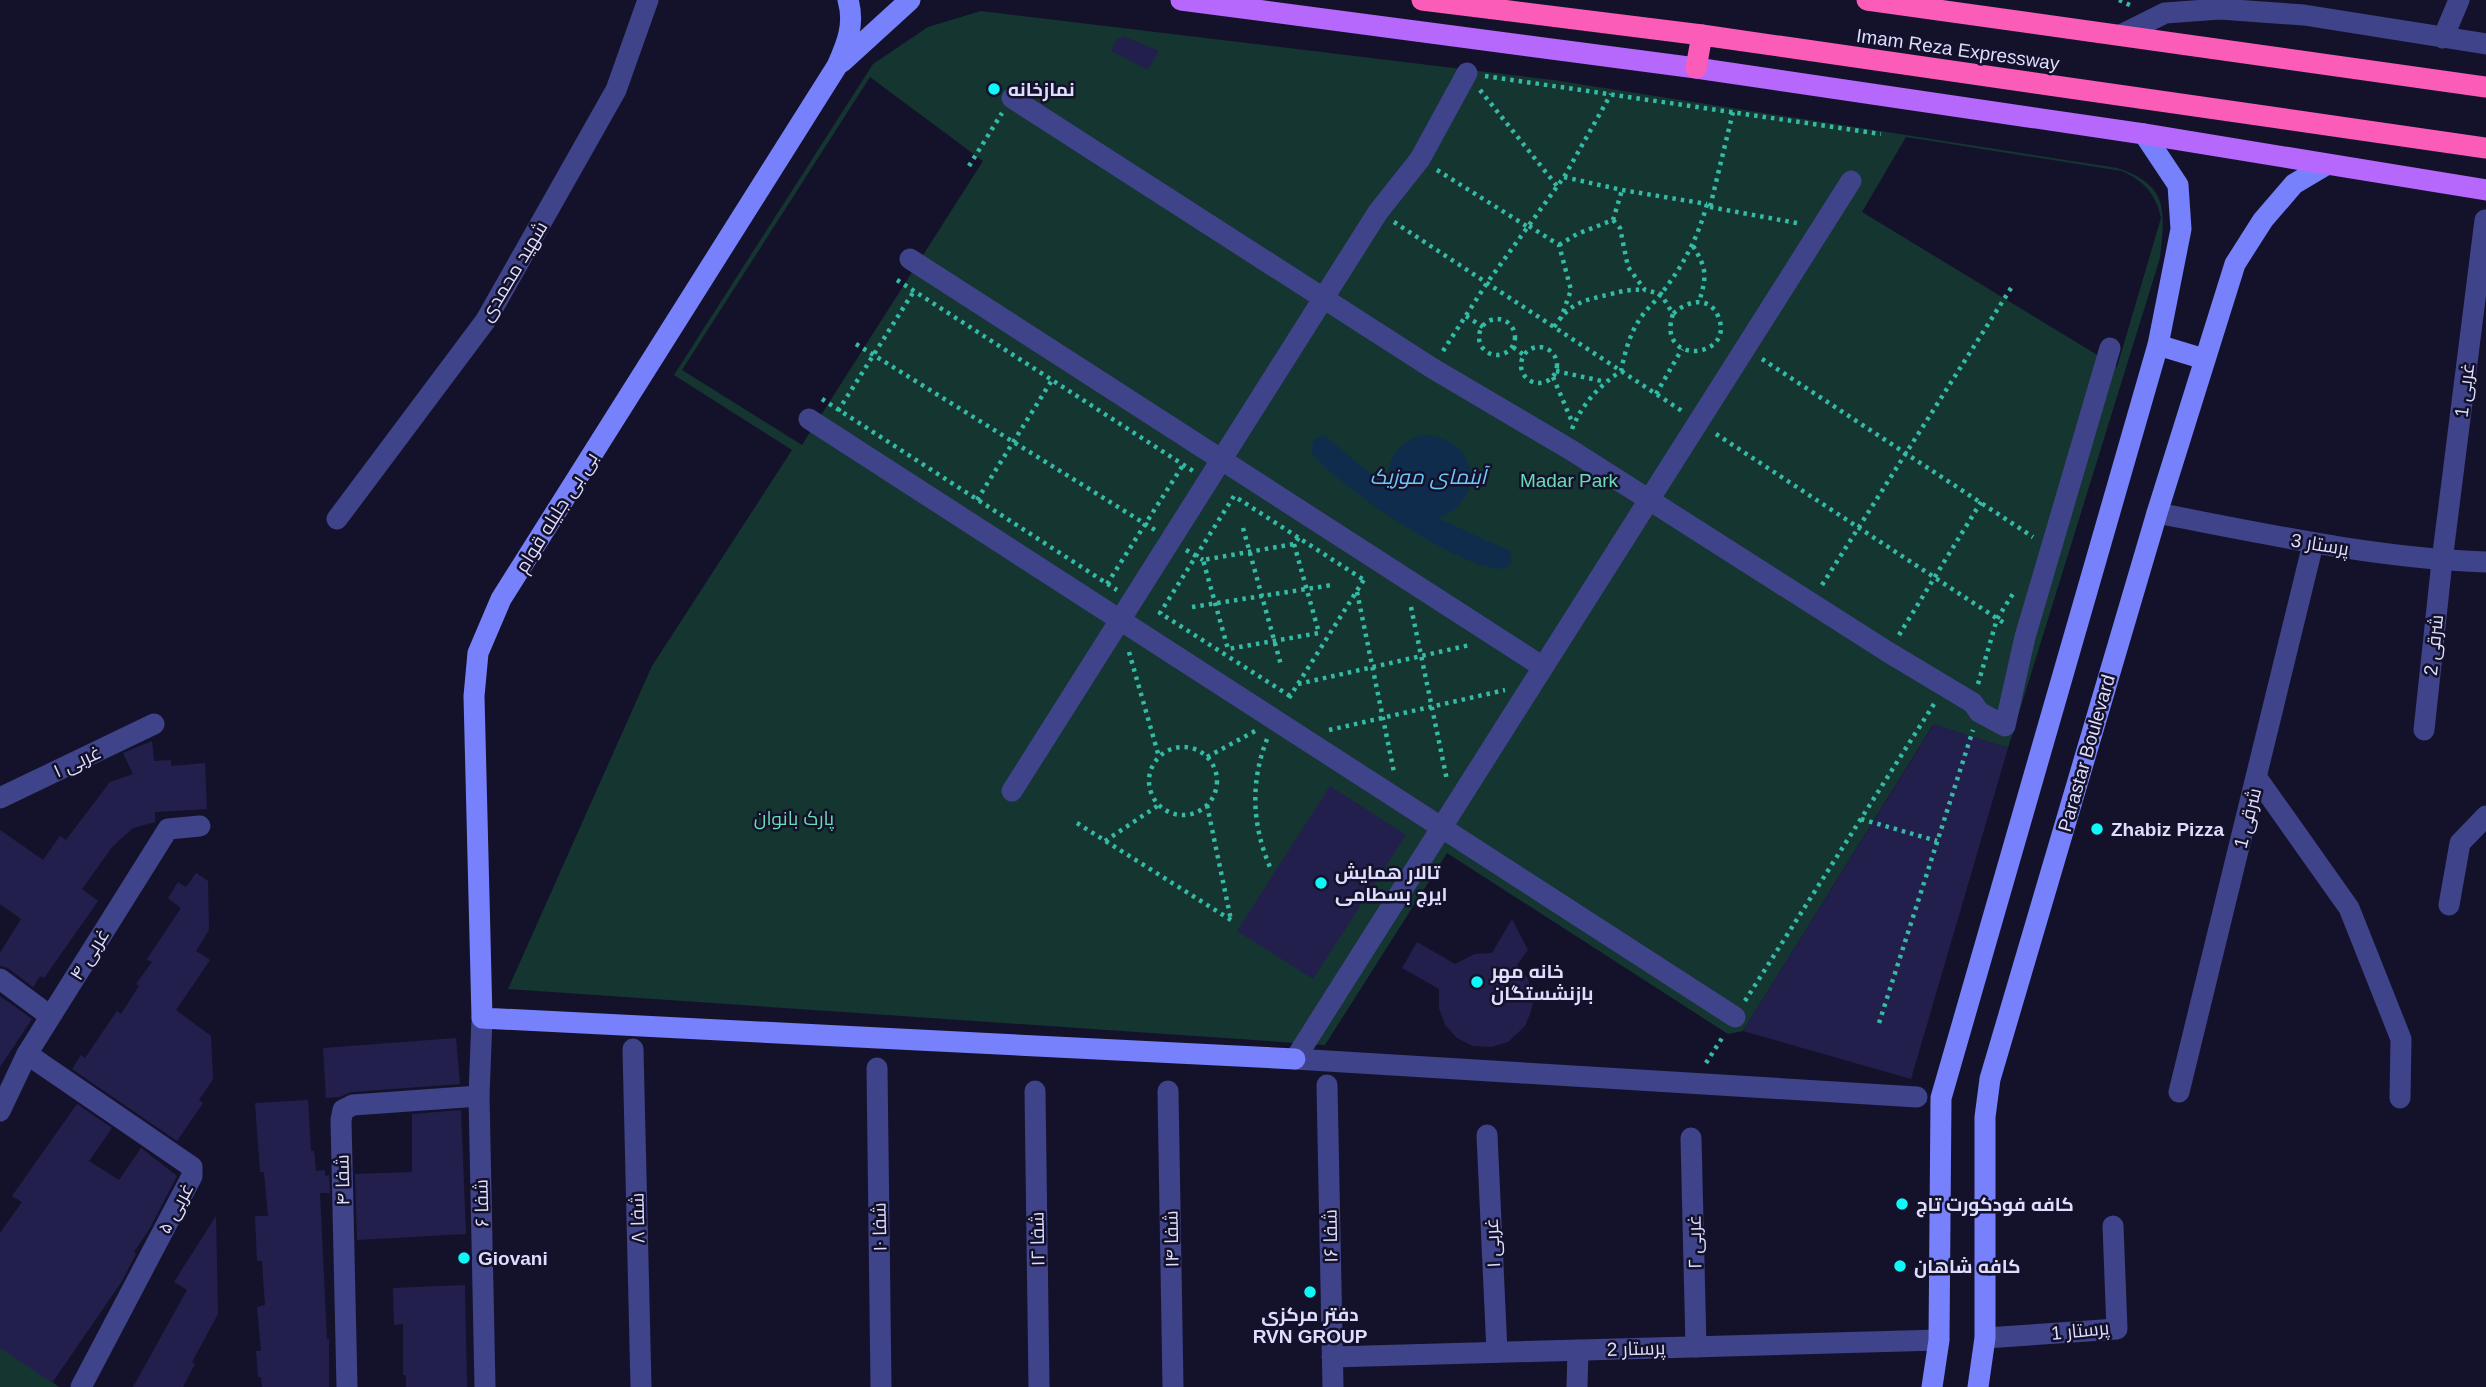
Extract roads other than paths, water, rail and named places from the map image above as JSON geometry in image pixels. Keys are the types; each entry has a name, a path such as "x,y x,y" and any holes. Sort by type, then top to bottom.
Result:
{"highway":[{"name":"Imam Reza Expressway","path":"1422,0 1702,35 2486,148"},
{"name":"Imam Reza Expressway","path":"1867,0 2486,87"},
{"path":"1696,68 1702,35"}],"main road":[{"path":"1181,0 1696,68 2144,134 2486,190"}],"street":[{"name":"شهید محمدی","path":"337,519 485,320 616,90 648,0"},
{"path":"837,66 849,41 852,14 848,0"},
{"path":"837,66 910,0"},
{"path":"2443,38 2458,0"},
{"path":"2121,36 2165,13 2220,9 2304,15 2486,44"},
{"name":"بی بی جلیله قوام","path":"482,1018 474,696 478,653 501,600 837,66"},
{"path":"1012,791 1378,212 1420,159 1467,73"},
{"path":"1012,98 1432,368 1571,450 1888,652 1945,685 2005,726 2025,637 2110,348"},
{"path":"1932,1387 1939,1340 1941,1098 2158,345 2181,229 2178,185 2144,134"},
{"name":"Parastar Boulevard","path":"1978,1387 1984,1338 1985,1117 1990,1079 2157,513 2235,264 2263,219 2294,184 2326,164"},
{"path":"1295,1059 1852,181"},
{"name":"غربی 1","path":"2442,561 2485,220"},
{"path":"919,264 1498,638 1538,676"},
{"path":"2158,345 2204,359"},
{"path":"817,424 1400,800 1447,818 1735,1017"},
{"name":"پرستار 3","path":"2157,513 2314,544 2442,561 2486,562"},
{"name":"شرقی 1","path":"2179,1092 2314,544"},
{"name":"شرقی 2","path":"2424,730 2442,561"},
{"name":"غربی ۱","path":"0,797 154,724"},
{"path":"2257,778 2349,908 2401,1038 2400,1098"},
{"path":"2449,905 2460,843 2486,816"},
{"name":"غربی ۴","path":"0,1111 27,1054 168,829 200,826"},
{"path":"0,979 50,1016"},
{"path":"482,1018 1295,1059 1917,1097"},
{"name":"شفا ۶","path":"482,1018 479,1096 485,1387"},
{"name":"شفا ۸","path":"633,1049 640,1387"},
{"name":"غربی ۵","path":"27,1054 192,1167 192,1176 81,1387"},
{"name":"شفا ۱۰","path":"877,1068 881,1387"},
{"name":"شفا ۱۶","path":"1327,1085 1333,1387"},
{"name":"شفا ۱۲","path":"1035,1090 1040,1387"},
{"name":"شفا ۱۴","path":"1168,1091 1173,1387"},
{"name":"شفا ۴","path":"347,1387 341,1120 343,1110 353,1105 479,1096"},
{"name":"۱ غربی","path":"1487,1135 1497,1352"},
{"name":"۲ غربی","path":"1691,1138 1696,1347"},
{"name":"پرستار 1","path":"1984,1338 2117,1329 2113,1226"},
{"name":"پرستار 2","path":"1332,1357 1939,1340"},
{"path":"1577,1387 1578,1350"}],"water":[{"name":"آبنمای موزیک","path":"1422,435 1450,442 1467,460 1471,472 1471,484 1466,496 1454,510 1437,518 1510,551 1512,562 1508,567 1492,568 1467,560 1437,545 1373,505 1323,465 1311,451 1314,439 1325,436 1388,488 1389,470 1394,455 1405,443"}],"place":[{"name":"نمازخانه","path":"994,89"},
{"name":"Zhabiz Pizza","path":"2097,829"},
{"name":"تالار همایش ایرج بسطامی","path":"1321,883"},
{"name":"خانه مهر بازنشستگان","path":"1477,982"},
{"name":"کافه فودکورت تاج","path":"1902,1204"},
{"name":"Giovani","path":"464,1258"},
{"name":"کافه شاهان","path":"1900,1266"},
{"name":"دفتر مرکزی RVN GROUP","path":"1310,1292"}],"park label":[{"name":"Madar Park","path":"1569,480"},
{"name":"پارک بانوان","path":"794,818"}]}
